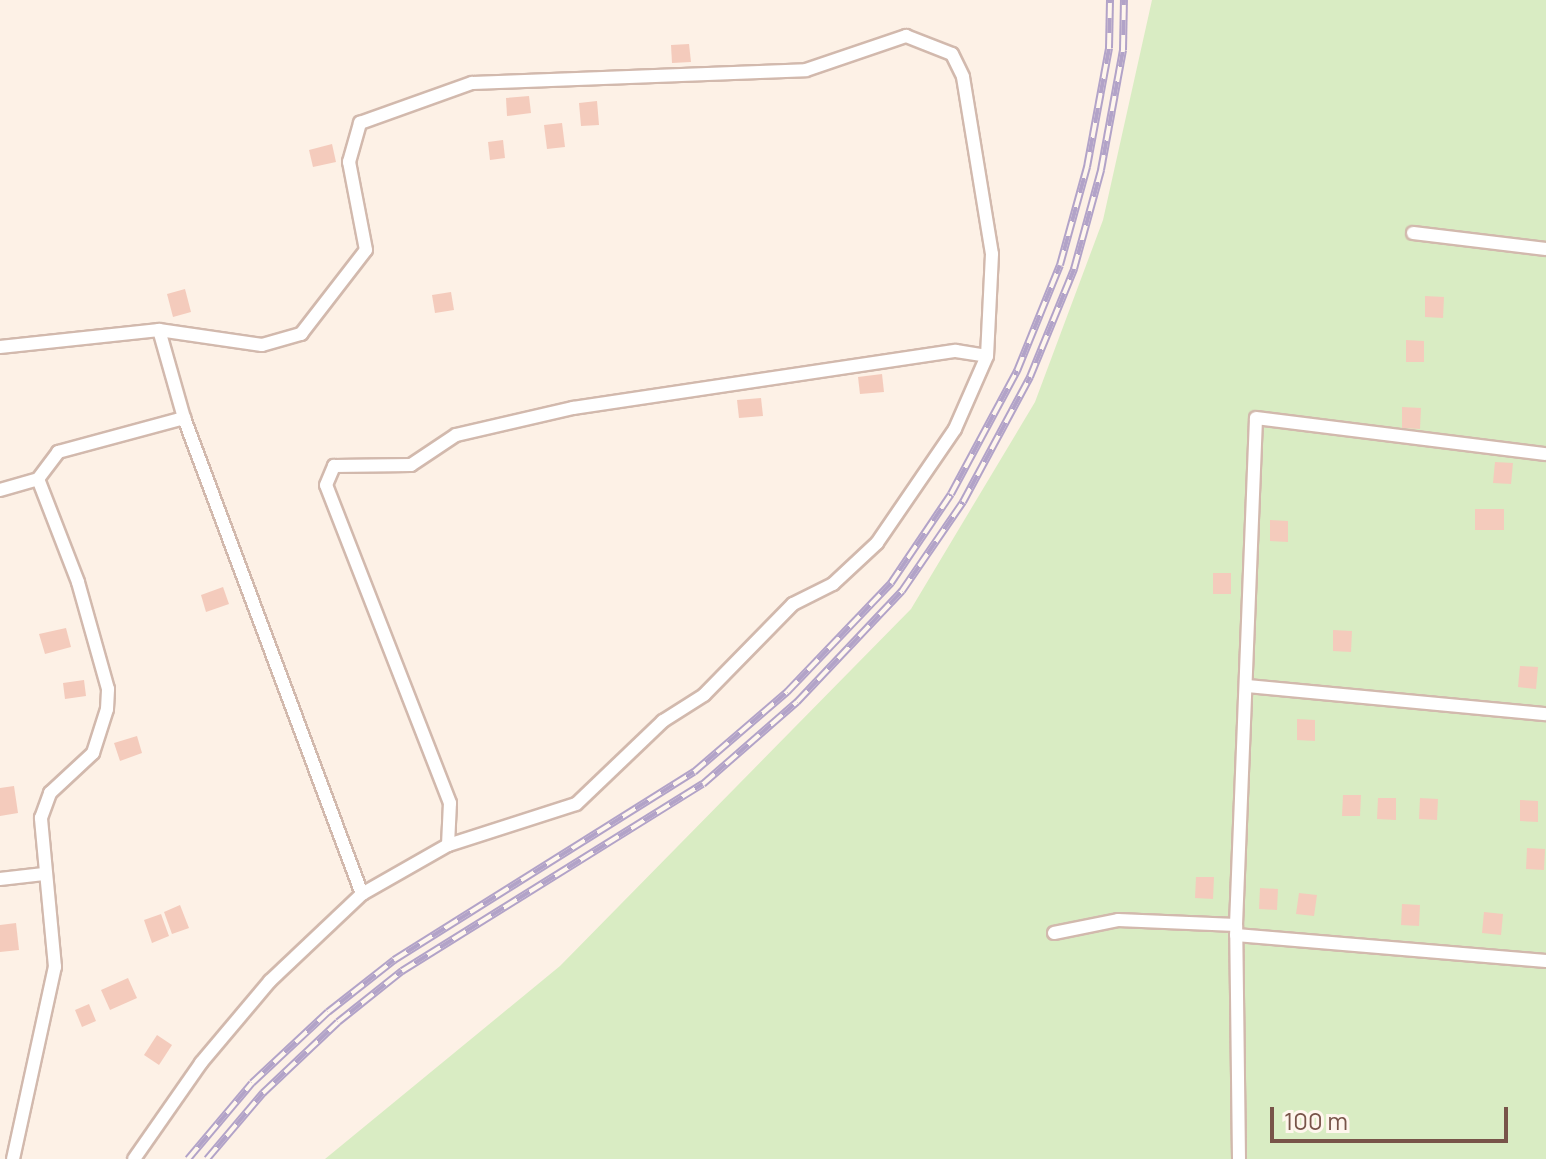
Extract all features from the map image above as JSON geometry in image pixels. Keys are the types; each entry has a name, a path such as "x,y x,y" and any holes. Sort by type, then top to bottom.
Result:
{"street":[{"path":"0,347 159,330 262,345 301,334 316,320 366,250 349,162 360,123 472,83 806,70 906,36 952,54 963,77 992,254 987,356 955,429 877,543 833,584 793,604 704,695 663,721 576,804 448,845 362,894 270,981 201,1063 134,1159"},
{"path":"1413,233 1546,249"},
{"path":"159,330 184,418 362,894"},
{"path":"448,845 450,803 326,485 334,466 411,465 456,435 573,408 956,351 987,356"},
{"path":"0,490 38,479 58,452 184,418"},
{"path":"1239,1159 1236,930 1248,686 1256,418 1546,454"},
{"path":"13,1159 55,967 44,874 44,807 60,781 93,753 105,722 108,689 78,582 38,479"},
{"path":"1248,686 1546,714"},
{"path":"0,879 44,874"},
{"path":"1054,933 1118,920 1546,961"}],"green space":[{"path":"1152,0 1546,0 1546,1159 325,1159 560,966 911,609 1035,402 1103,220"}],"building":[{"path":"689,44 691,62 672,63 671,45"},
{"path":"529,96 531,113 507,116 506,98"},
{"path":"597,101 599,125 581,126 579,103"},
{"path":"562,123 565,147 547,149 544,125"},
{"path":"503,140 505,158 490,160 488,142"},
{"path":"332,144 336,162 313,167 309,150"},
{"path":"185,289 191,312 173,317 167,294"},
{"path":"451,292 454,310 435,313 432,295"},
{"path":"1425,296 1444,297 1443,318 1425,317"},
{"path":"1406,340 1424,341 1424,362 1406,362"},
{"path":"882,374 884,392 860,394 858,377"},
{"path":"761,398 763,416 739,418 737,400"},
{"path":"1402,407 1421,408 1420,429 1402,428"},
{"path":"1495,462 1513,463 1511,484 1493,483"},
{"path":"1475,509 1504,509 1504,530 1475,530"},
{"path":"1270,520 1288,521 1288,542 1270,541"},
{"path":"1213,573 1231,573 1231,594 1213,594"},
{"path":"223,587 229,604 206,612 201,595"},
{"path":"66,628 71,647 45,654 39,634"},
{"path":"1333,630 1352,631 1351,652 1333,651"},
{"path":"1520,666 1538,667 1536,689 1518,687"},
{"path":"84,680 86,696 65,699 63,683"},
{"path":"1297,719 1315,720 1315,741 1297,740"},
{"path":"137,736 142,753 120,761 114,743"},
{"path":"14,786 18,813 0,816 0,788"},
{"path":"1343,795 1361,795 1360,816 1342,816"},
{"path":"1378,798 1396,798 1396,820 1377,819"},
{"path":"1420,798 1438,799 1437,820 1419,819"},
{"path":"1520,800 1538,801 1538,822 1520,821"},
{"path":"1527,848 1545,849 1544,870 1526,869"},
{"path":"1196,877 1214,877 1213,899 1195,898"},
{"path":"1260,888 1278,889 1277,910 1259,909"},
{"path":"1299,893 1317,895 1314,916 1296,914"},
{"path":"1402,904 1420,905 1419,926 1401,925"},
{"path":"180,905 189,928 172,934 164,912"},
{"path":"1484,912 1503,914 1501,935 1482,933"},
{"path":"161,914 169,936 152,943 144,920"},
{"path":"16,923 19,950 0,952 0,925"},
{"path":"128,978 137,998 110,1010 101,990"},
{"path":"89,1004 96,1021 82,1027 75,1010"},
{"path":"157,1035 172,1045 159,1065 144,1055"}],"railway":[{"path":"188,1159 252,1083 328,1012 394,960 694,772 787,692 891,583 951,494 1017,371 1060,265 1087,167 1109,48 1110,0"},
{"path":"207,1159 263,1093 338,1022 402,971 703,784 797,702 902,591 963,502 1030,377 1074,269 1101,170 1123,50 1124,0"}]}
